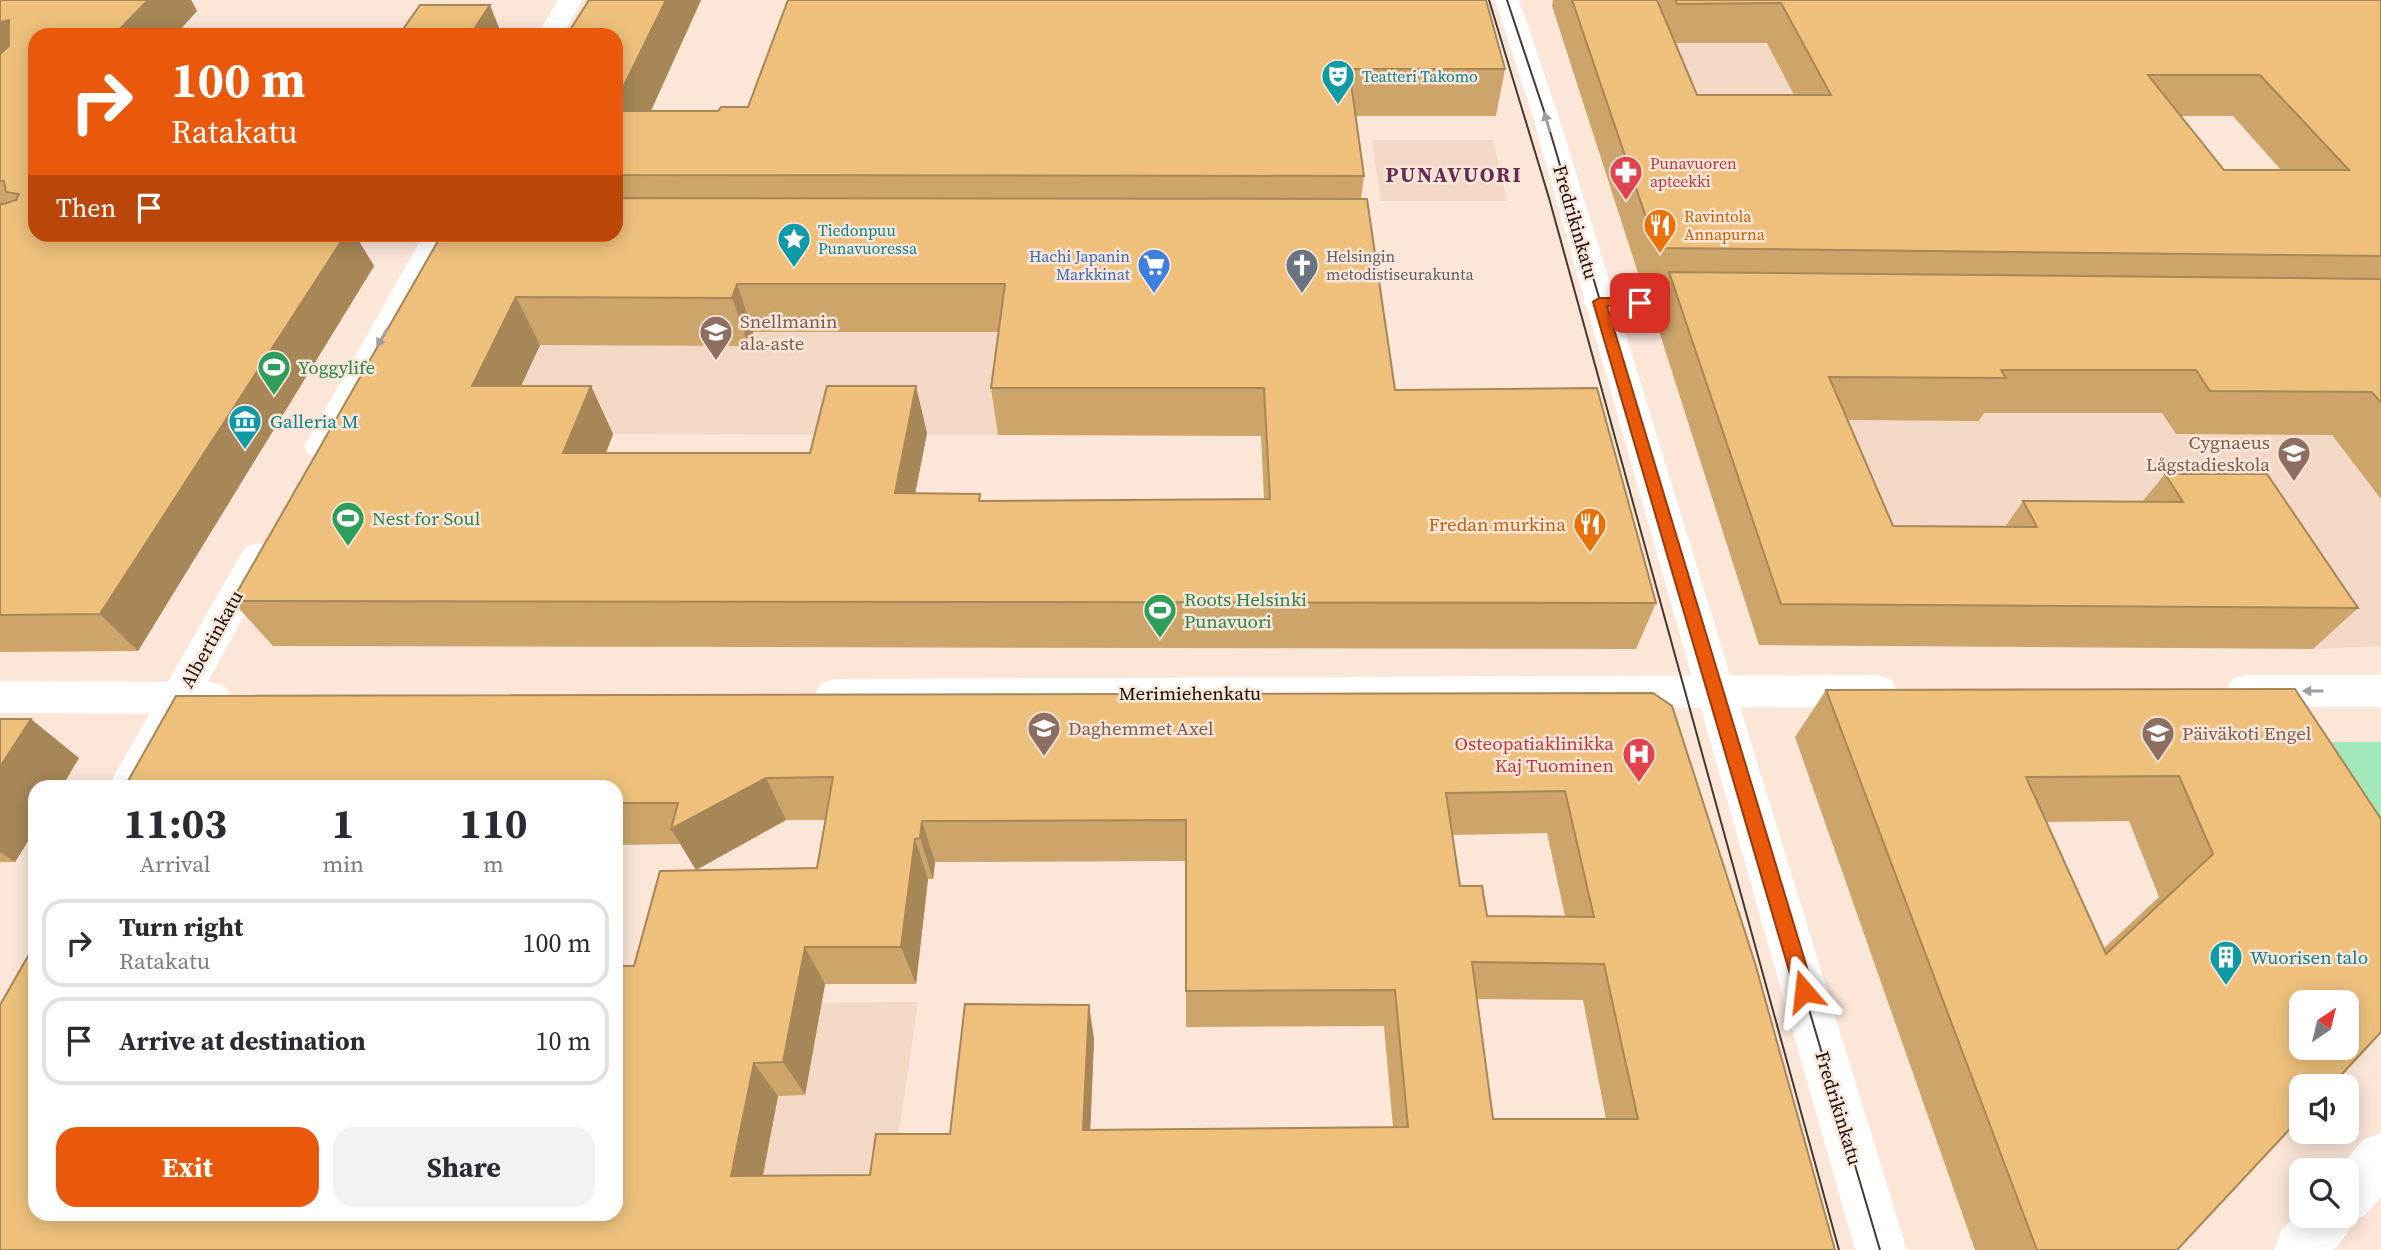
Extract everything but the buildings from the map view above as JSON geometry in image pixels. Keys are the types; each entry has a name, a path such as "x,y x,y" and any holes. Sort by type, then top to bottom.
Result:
{"street":[{"path":"554,28 570,0"},
{"name":"Fredrikinkatu","path":"1507,0 1544,111 1881,1250"},
{"path":"307,470 435,242"},
{"path":"1599,302 1735,304"},
{"name":"Albertinkatu","path":"132,780 273,530"},
{"name":"Merimiehenkatu","path":"794,695 1913,691"},
{"path":"2204,691 2381,691"},
{"path":"0,697 243,698"},
{"path":"2359,1183 2381,1158"},
{"path":"2300,1250 2319,1228"}],"shaded area":[{"path":"1648,0 1745,0 1815,135 1706,135"},
{"path":"1372,140 1493,140 1507,201 1381,201"},
{"name":"Snellmanin ala-aste","path":"475,268 1020,269 998,435 531,434"},
{"path":"1661,338 2381,343 2381,646 2313,649 1759,645"},
{"path":"918,1002 882,1250 598,1250 612,1221 623,1221 623,1207 821,1003"}],"green space":[{"path":"2272,742 2381,742 2381,917"}],"tram line":[{"path":"1489,0 1549,198 1839,1250"},
{"path":"1507,0 1544,111 1880,1250"}],"place":[{"name":"Teatteri Takomo","path":"1338,106"},
{"name":"Punavuoren apteekki","path":"1626,202"},
{"name":"Ravintola Annapurna","path":"1660,255"},
{"name":"Tiedonpuu Punavuoressa","path":"794,269"},
{"name":"Hachi Japanin Markkinat","path":"1154,295"},
{"name":"Helsingin metodistiseurakunta","path":"1302,295"},
{"name":"Snellmanin ala-aste","path":"716,362"},
{"name":"Yoggylife","path":"274,397"},
{"name":"Galleria M","path":"245,451"},
{"name":"Cygnaeus Lågstadieskola","path":"2294,483"},
{"name":"Nest for Soul","path":"348,548"},
{"name":"Fredan murkina","path":"1590,554"},
{"name":"Roots Helsinki Punavuori","path":"1160,640"},
{"name":"Daghemmet Axel","path":"1044,758"},
{"name":"Päiväkoti Engel","path":"2158,763"},
{"name":"Osteopatiaklinikka Kaj Tuominen","path":"1639,784"},
{"name":"Wuorisen talo","path":"2226,987"}],"district":[{"name":"PUNAVUORI","path":"1454,174"}],"route":[{"path":"1640,303 1599,302 1804,991"}]}
